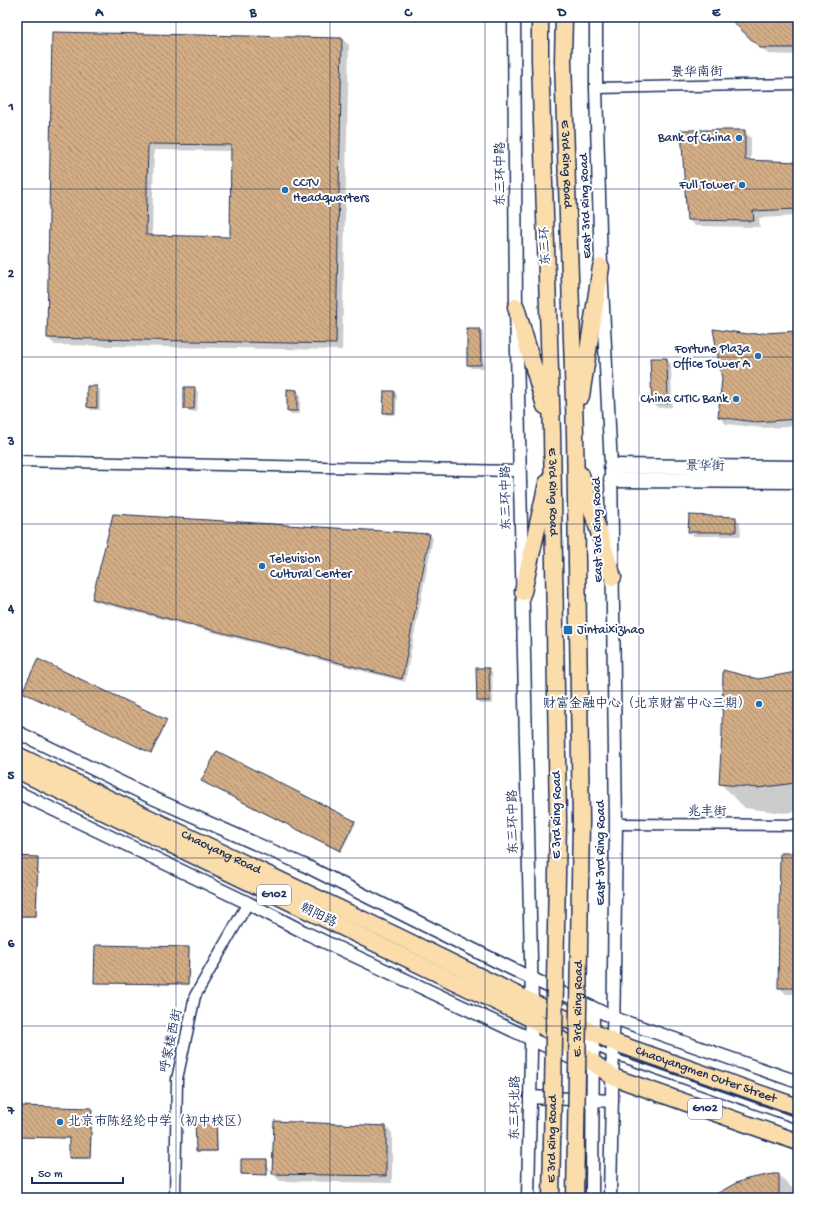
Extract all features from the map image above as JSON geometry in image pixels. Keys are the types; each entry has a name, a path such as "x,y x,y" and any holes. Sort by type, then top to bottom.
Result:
{"highway":[{"name":"东三环","path":"540,17 540,60 552,433"},
{"name":"E 3rd Ring Road","path":"564,17 575,433 581,821"},
{"path":"575,433 601,267"},
{"path":"516,307 552,433"},
{"name":"E 3rd Ring Road","path":"551,1198 558,821 552,433"},
{"path":"523,592 553,456"},
{"path":"575,457 612,577"},
{"name":"Chaoyang Road","path":"17,755 390,933 532,1003"},
{"name":"朝阳路","path":"17,770 532,1019"},
{"name":"E. 3rd. Ring Road","path":"575,1198 581,821"},
{"name":"G102","path":"532,1003 593,1040 613,1049"},
{"name":"G102","path":"532,1019 593,1065 612,1077 798,1142"},
{"name":"Chaoyangmen Outer Street","path":"613,1049 798,1107"}],"main road":[{"name":"景华街","path":"611,473 798,468"},
{"path":"611,473 798,481"}],"street":[{"name":"东三环中路","path":"514,17 516,307 532,1003"},
{"name":"East 3rd Ring Road","path":"596,17 596,88 601,267 611,473 616,824 612,1077"},
{"name":"景华南街","path":"596,88 798,84"},
{"path":"17,460 520,471"},
{"path":"17,732 155,799 304,865 531,978"},
{"name":"朝阳路","path":"17,792 248,902 304,932 531,1038 593,1065"},
{"name":"兆丰街","path":"616,824 798,825"},
{"name":"呼家楼西街","path":"175,1198 177,1079 195,996 248,902"},
{"name":"Chaoyangmen Outer Street","path":"531,978 614,1018 798,1082"},
{"name":"东三环北路","path":"528,1198 532,1003"},
{"path":"592,1198 593,1008"},
{"path":"610,1198 612,1077"},
{"path":"530,1097 612,1101"}],"lane":[{"path":"532,1019 559,1032"},
{"path":"573,1038 593,1040"},
{"path":"613,1049 798,1121"}],"building":[{"path":"730,17 798,17 798,48 760,48 730,19"},
{"name":"CCTV Headquarters","path":"52,32 342,38 336,344 47,338","holes":["148,144 231,145 230,237 146,235"]},
{"name":"Full Tower","path":"681,130 745,130 745,160 798,162 798,209 753,211 754,221 687,220"},
{"path":"467,329 480,329 481,365 467,365"},
{"name":"Fortune Plaza Office Tower A","path":"713,329 748,334 798,331 798,419 755,422 718,417 722,379"},
{"path":"650,358 667,358 668,403 652,403"},
{"path":"87,386 97,386 97,408 87,407"},
{"path":"184,387 195,387 194,409 184,409"},
{"path":"287,389 297,390 297,411 287,411"},
{"path":"384,391 394,391 394,413 383,413"},
{"name":"Television Cultural Center","path":"113,514 430,534 402,679 92,599"},
{"path":"689,515 736,517 736,532 688,532"},
{"path":"38,659 167,720 151,753 22,692"},
{"path":"476,668 489,668 490,701 477,701"},
{"name":"财富金融中心（北京财富中心三期）","path":"723,670 758,679 796,672 793,729 795,783 758,788 719,784 722,734"},
{"path":"217,751 355,821 340,851 201,781"},
{"path":"780,853 798,853 798,988 778,988"},
{"path":"17,856 38,857 36,916 17,916"},
{"path":"95,945 189,947 188,984 94,983"},
{"path":"17,1106 92,1108 90,1158 69,1158 69,1138 17,1137"},
{"path":"195,1117 216,1117 217,1151 196,1151"},
{"path":"274,1121 386,1126 386,1176 272,1174"},
{"path":"241,1159 267,1159 267,1175 241,1174"},
{"path":"779,1174 779,1198 712,1198 736,1183 747,1179"}],"place":[{"name":"Bank of China","path":"739,138"},
{"name":"Full Tower","path":"742,185"},
{"name":"CCTV Headquarters","path":"285,190"},
{"name":"Fortune Plaza Office Tower A","path":"758,356"},
{"name":"China CITIC Bank","path":"736,399"},
{"name":"Television Cultural Center","path":"262,566"},
{"name":"Jintaixizhao","path":"568,630"},
{"name":"财富金融中心（北京财富中心三期）","path":"759,704"},
{"name":"北京市陈经纶中学（初中校区）","path":"60,1122"}]}
